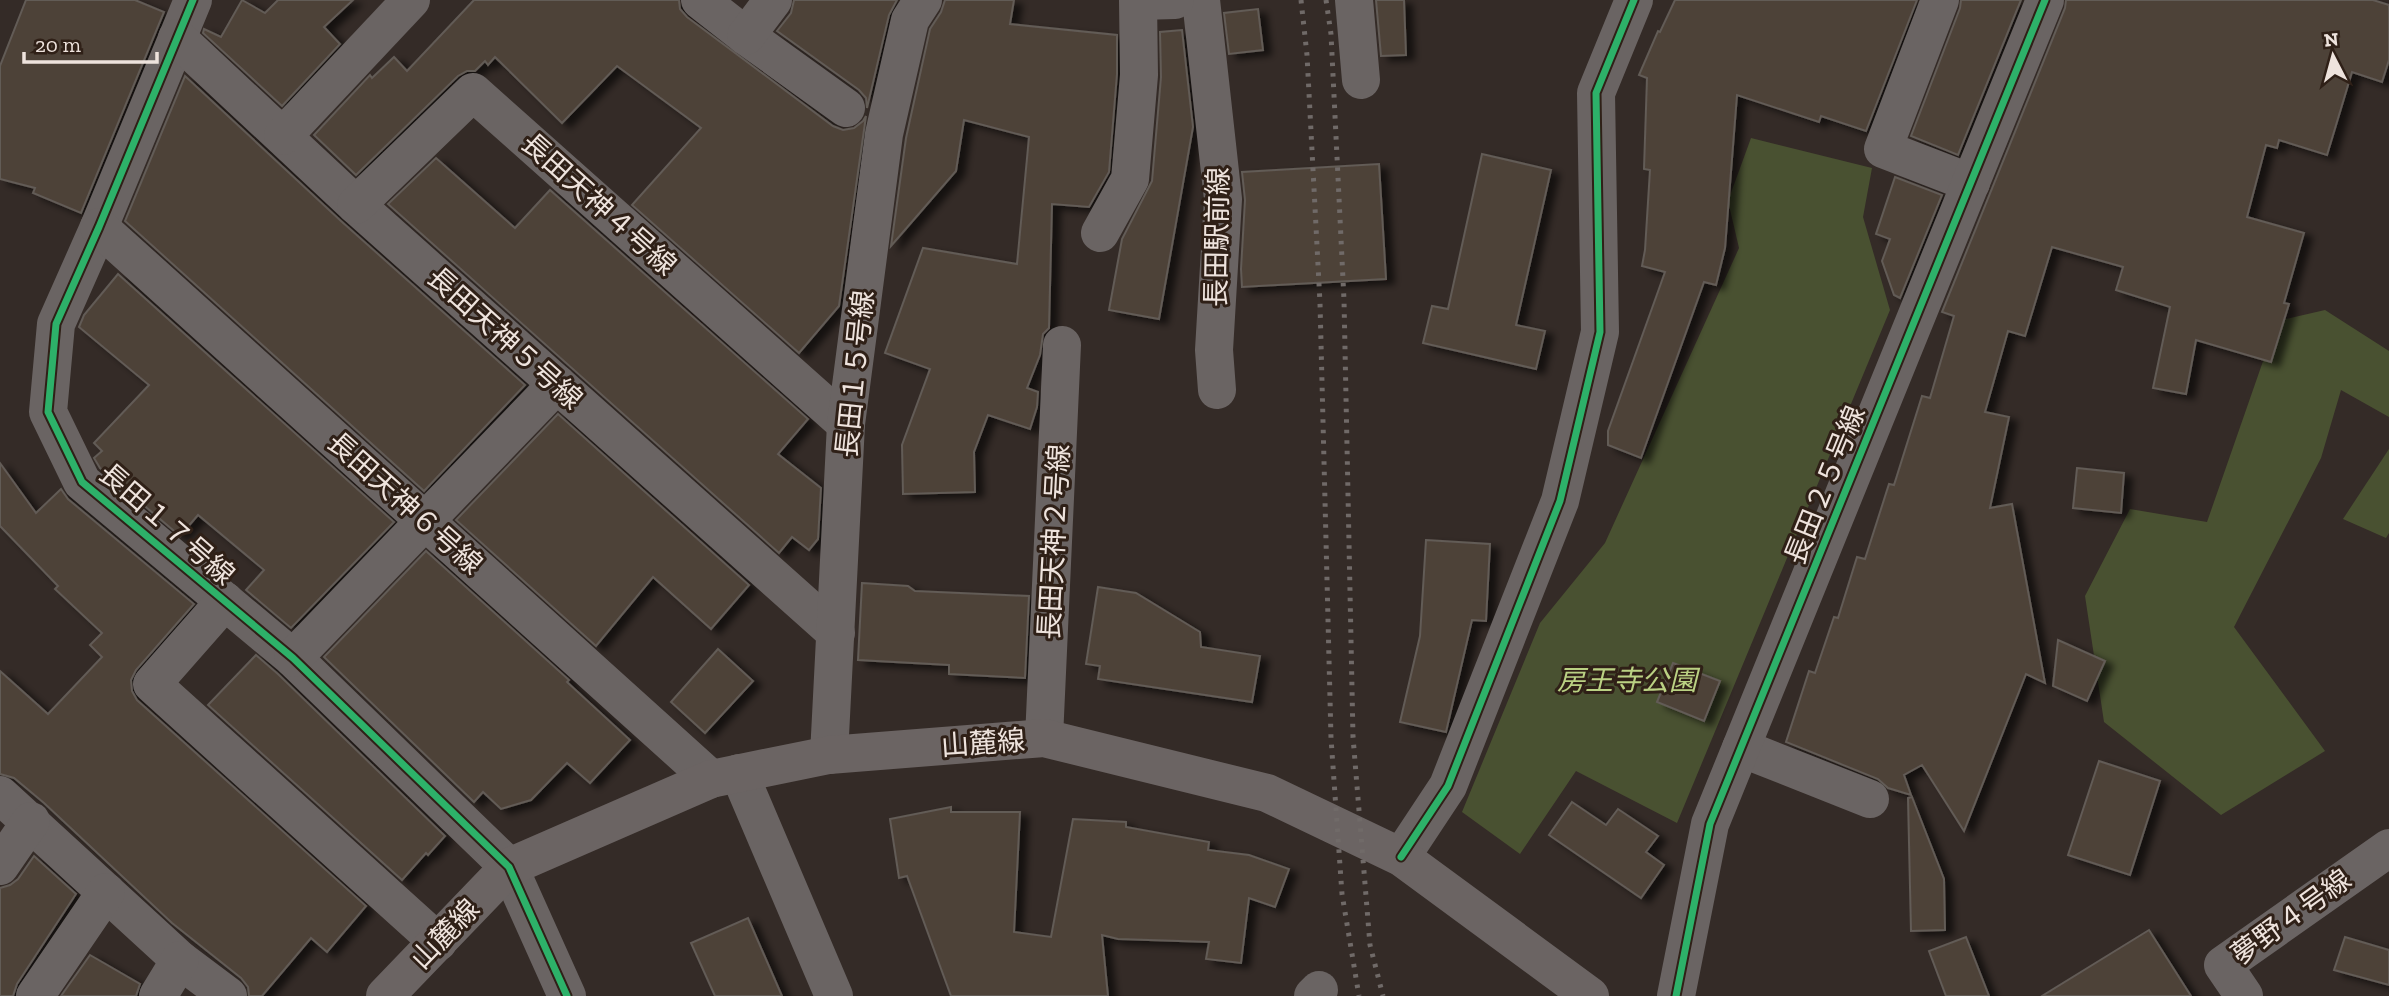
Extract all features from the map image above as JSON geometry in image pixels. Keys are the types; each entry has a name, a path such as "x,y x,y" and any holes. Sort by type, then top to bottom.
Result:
{"main road":[{"name":"山麓線","path":"385,996 509,867 725,776 829,755 1044,738 1266,793 1401,857 1590,996"}],"street":[{"name":"長田１７号線","path":"193,0 56,324 48,412 82,482 293,658 509,867"},
{"path":"283,135 411,0"},
{"path":"700,0 846,108"},
{"path":"746,36 773,0"},
{"name":"長田１５号線","path":"829,755 846,424 884,134 910,20 923,0"},
{"path":"1100,233 1130,178 1139,75 1138,1 1175,0"},
{"name":"長田駅前線","path":"1201,0 1223,199 1214,349 1217,390"},
{"path":"1353,0 1360,80"},
{"path":"1401,857 1448,786 1560,501 1600,332 1596,93 1634,0"},
{"path":"1940,0 1883,149 1971,183"},
{"name":"長田２５号線","path":"1676,996 1710,824 2045,0"},
{"name":"長田天神５号線","path":"177,38 356,205 836,633"},
{"name":"長田天神４号線","path":"356,205 473,92 846,424"},
{"name":"長田天神６号線","path":"99,227 425,521 725,776"},
{"name":"長田天神２号線","path":"1044,738 1062,345"},
{"path":"293,658 557,384"},
{"path":"225,601 152,684 438,942"},
{"path":"1741,748 1870,799"},
{"path":"725,776 834,996"},
{"path":"0,795 180,960 228,996"},
{"path":"0,866 31,821"},
{"name":"夢野４号線","path":"2244,996 2223,965 2389,848"},
{"path":"509,867 567,996"},
{"path":"34,996 106,892"},
{"path":"158,996 180,960"}],"green space":[{"name":"房王寺公園","path":"1751,138 1872,168 1863,217 1890,310 1677,823 1576,771 1520,854 1462,812 1540,623 1605,543 1739,248 1728,201"},
{"path":"2325,310 2389,351 2389,417 2341,390 2321,458 2234,627 2325,751 2221,815 2104,722 2085,596 2130,509 2207,522 2277,321"},
{"path":"2389,449 2389,533 2386,538 2343,519"}],"building":[{"path":"26,0 135,0 164,12 81,213 33,193 35,188 0,179 0,66"},
{"path":"242,0 265,13 278,0 353,0 324,27 340,44 282,106 203,33 204,29 221,37"},
{"path":"474,0 679,0 680,9 687,17 833,126 843,130 854,128 866,116 839,306 799,353 632,205 701,128 617,66 562,123 495,57 488,65 485,61 475,71 467,71 458,76 356,175 314,135 370,75 372,78 394,57 407,71"},
{"path":"794,0 897,0 889,15 867,108 866,98 859,90 777,31 791,13"},
{"path":"945,0 1014,0 1010,24 1117,35 1117,74 1109,172 1089,207 1052,204 1049,328 1043,334 1040,355 1027,388 1038,392 1037,407 1030,429 988,415 974,452 975,492 903,494 902,445 930,369 885,353 923,248 1017,264 1029,137 964,120 956,171 891,246 906,138 930,29"},
{"path":"1376,0 1404,0 1406,55 1381,56"},
{"path":"1675,0 1917,0 1866,131 1821,116 1819,122 1737,95 1725,248 1716,285 1704,282 1641,458 1608,445 1608,431 1665,272 1642,266 1650,170 1644,169 1647,78 1639,75"},
{"path":"1961,0 2021,0 1958,155 1911,136"},
{"path":"2066,0 2373,0 2389,5 2389,60 2382,82 2352,72 2327,155 2279,140 2277,148 2266,145 2247,217 2304,233 2284,303 2289,304 2271,362 2196,340 2186,394 2153,388 2170,307 2116,290 2123,267 2052,247 2025,336 2008,331 1985,412 2009,417 1990,508 2012,504 2045,683 2026,674 1964,831 1922,765 1904,775 1911,795 1888,788 1878,779 1786,742 1809,671 1815,673 1834,617 1838,618 1857,557 1865,559 1889,484 1894,485 1922,396 1930,398 1954,316 1942,312"},
{"path":"1258,9 1263,50 1229,54 1224,13"},
{"path":"1182,30 1193,127 1159,319 1109,310 1122,239 1152,181 1161,77 1160,32"},
{"path":"185,76 341,221 525,385 424,491 125,221"},
{"path":"1482,154 1551,170 1516,325 1545,331 1536,369 1423,343 1432,306 1448,309"},
{"path":"436,158 515,228 550,190 808,419 778,454 821,488 818,539 809,550 792,537 779,553 388,204"},
{"path":"1379,164 1386,279 1242,287 1245,200 1242,172"},
{"path":"1895,177 1942,195 1900,298 1894,295 1882,261 1890,239 1876,234"},
{"path":"118,274 394,522 291,628 246,590 264,570 198,515 180,536 100,468 94,458 102,451 94,443 149,385 79,327 84,315"},
{"path":"558,414 749,585 711,629 653,577 596,646 456,520"},
{"path":"0,463 36,513 61,489 68,499 194,604 136,670 131,680 132,691 137,700 366,906 327,952 311,938 262,996 249,996 248,987 241,978 172,923 44,803 14,778 0,774 0,671 48,714 102,657 90,645 102,633 55,589 58,586 0,526"},
{"path":"2077,468 2124,473 2121,513 2073,508"},
{"path":"1426,540 1490,544 1486,621 1472,620 1446,732 1400,722 1420,636"},
{"path":"426,551 569,680 567,682 630,740 590,783 567,763 531,800 501,809 483,792 474,802 324,657"},
{"path":"862,583 908,586 915,591 1029,596 1025,678 949,674 949,665 858,660"},
{"path":"1098,587 1136,593 1200,632 1201,647 1260,656 1252,702 1098,679 1100,666 1086,664"},
{"path":"2058,640 2105,661 2087,701 2053,686"},
{"path":"718,649 753,681 705,733 671,702"},
{"path":"256,655 445,836 402,880 208,705"},
{"path":"1673,663 1720,681 1704,721 1657,702"},
{"path":"2099,761 2160,781 2130,875 2068,855"},
{"path":"1912,797 1944,879 1945,930 1911,931 1908,798"},
{"path":"1572,802 1606,825 1618,809 1658,836 1646,852 1664,865 1641,898 1549,835"},
{"path":"951,807 951,812 1020,812 1014,932 1051,937 1073,819 1126,822 1126,827 1209,842 1208,850 1249,855 1289,869 1275,907 1249,898 1241,963 1206,959 1209,942 1118,939 1102,935 1108,996 951,996 907,876 899,878 890,819"},
{"path":"34,856 76,894 17,984 13,996 0,996 0,888 18,879"},
{"path":"748,918 782,996 715,996 691,943"},
{"path":"2149,930 2191,996 2042,996"},
{"path":"1966,937 1989,996 1946,996 1929,951"},
{"path":"2345,937 2389,950 2389,985 2334,970"},
{"path":"90,955 140,984 136,996 61,996"}],"railway":[{"path":"1301,0 1307,55 1320,303 1331,738 1342,894 1359,996"},
{"path":"1326,0 1331,34 1344,300 1353,737 1370,945 1383,996"}],"cycle path":[{"path":"193,0 56,324 48,412 82,482 293,658 509,867 567,996"},
{"path":"1401,857 1448,786 1560,501 1600,332 1596,93 1634,0"},
{"path":"1676,996 1710,824 2045,0"}]}
